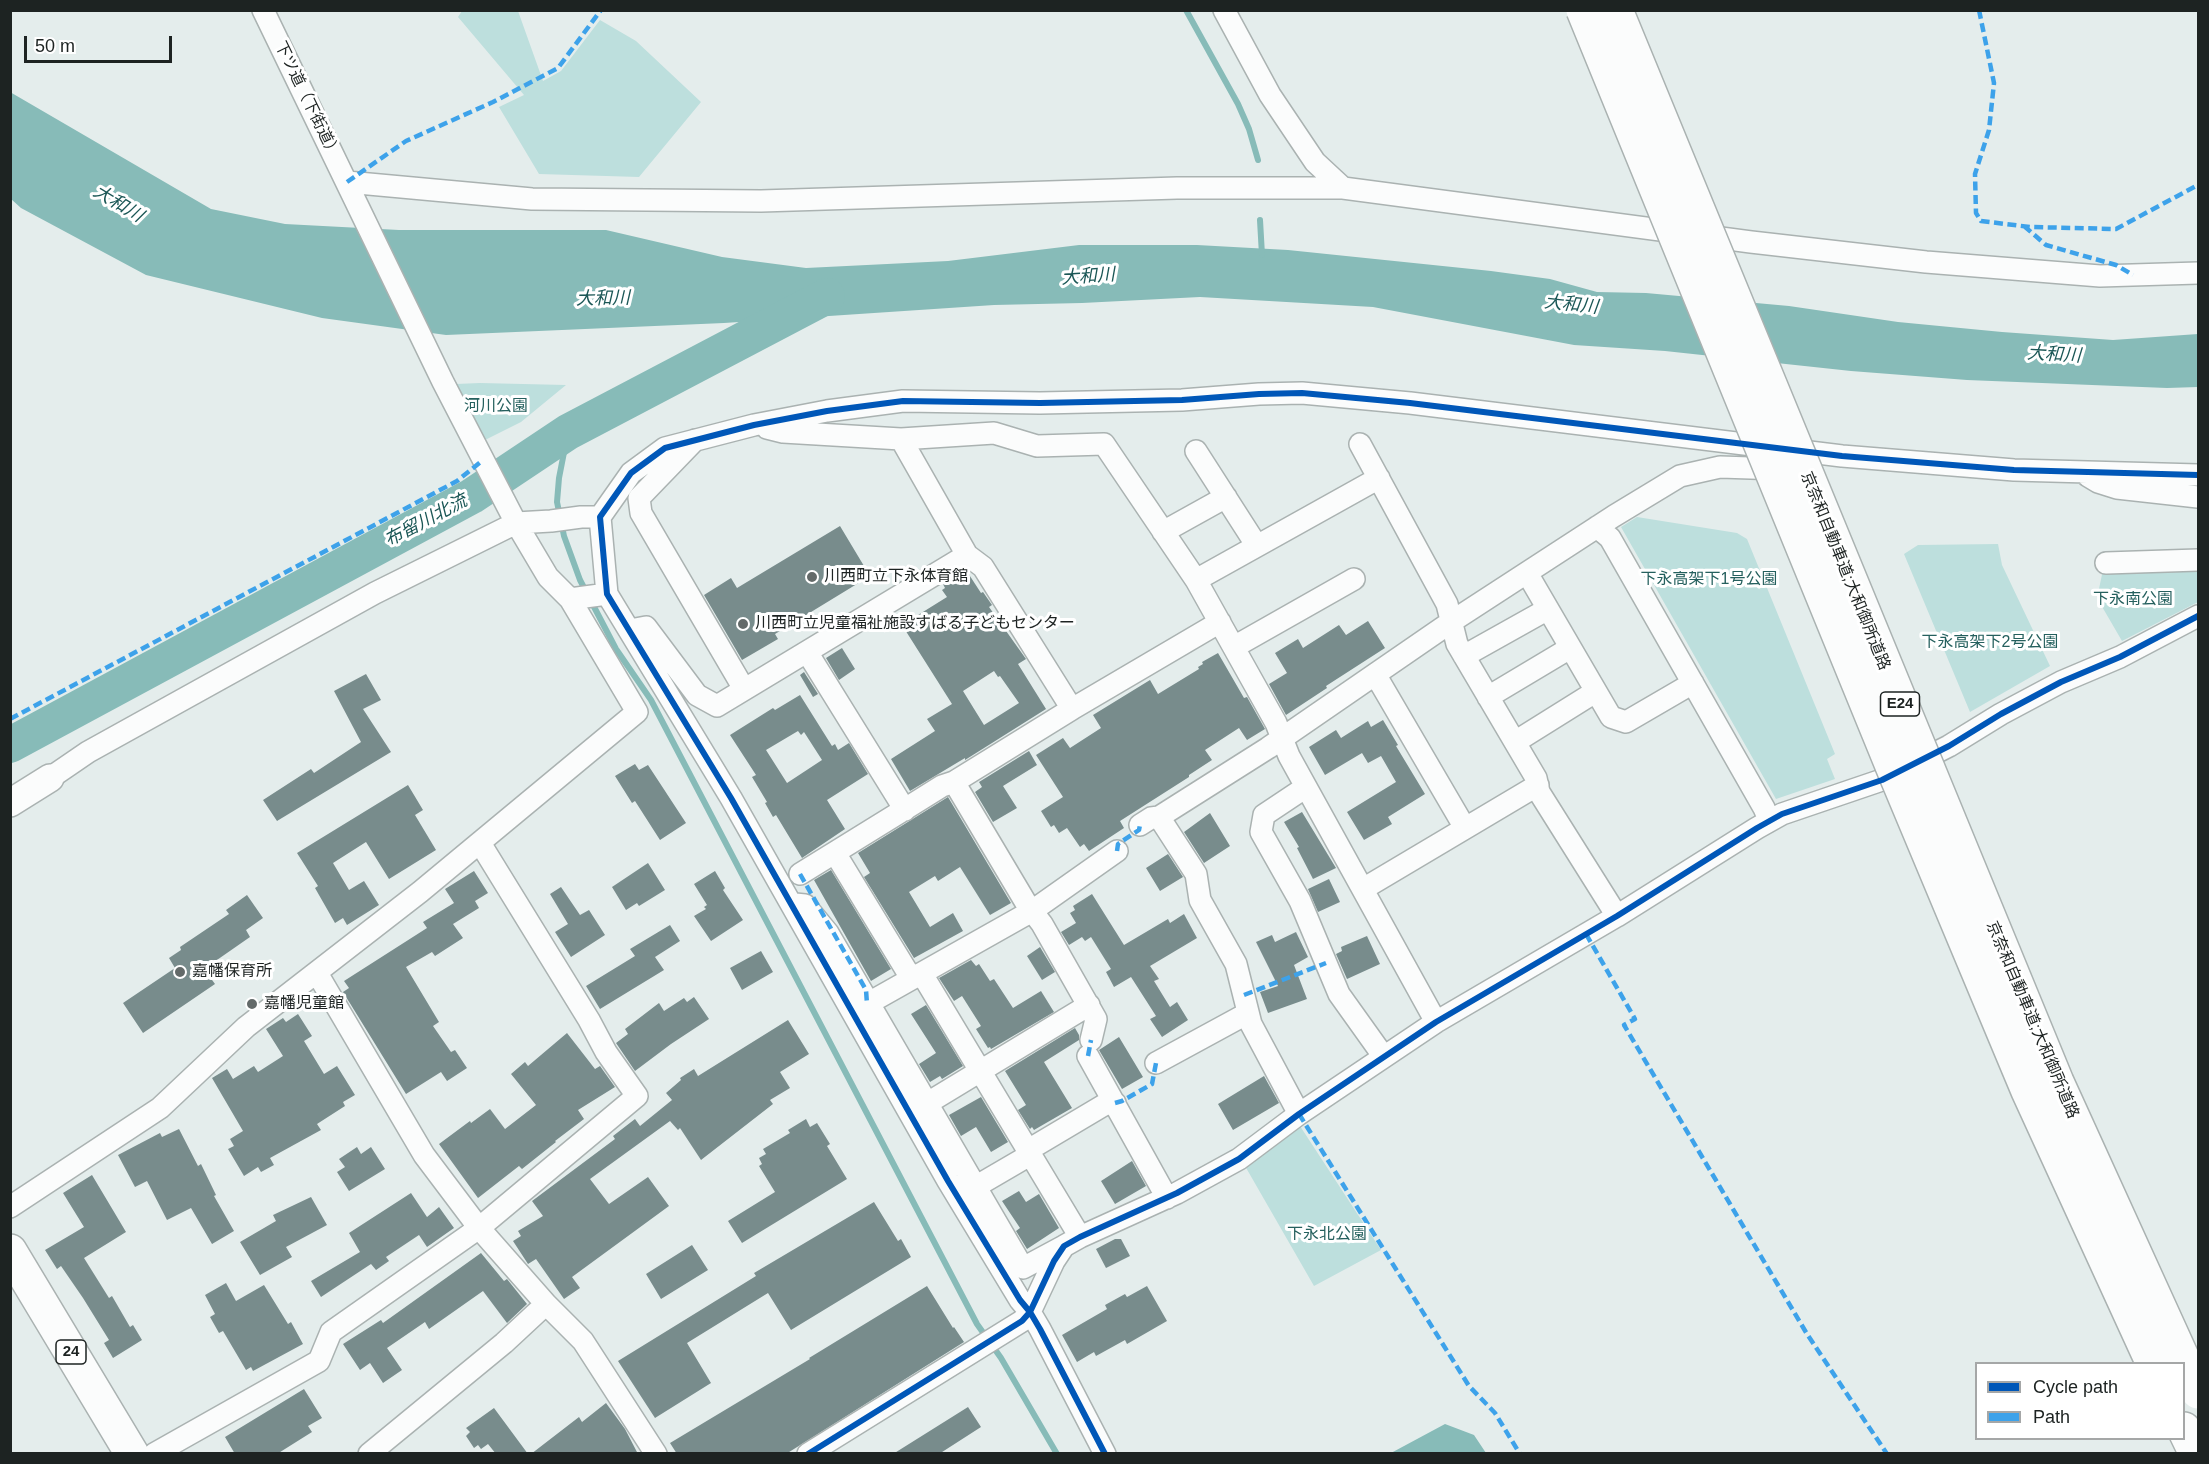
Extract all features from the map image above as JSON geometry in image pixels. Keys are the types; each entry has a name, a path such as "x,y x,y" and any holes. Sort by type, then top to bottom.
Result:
{"highway":[{"name":"京奈和自動車道;大和御所道路","path":"1583,10 1897,778 2028,1091 2151,1362"},
{"name":"京奈和自動車道;大和御所道路","path":"1616,10 2056,1082 2199,1392"},
{"name":"24","path":"10,1251 132,1454"},
{"path":"2185,1431 2196,1454"}],"street":[{"name":"下ツ道（下街道）","path":"263,10 443,382 513,516 548,577 572,598 638,712 480,843"},
{"path":"1224,10 1270,95 1315,162 1343,188"},
{"path":"349,186 532,199 761,201 1178,188 1343,188 1751,242 1926,262 2100,276 2199,273"},
{"path":"10,802 88,752 513,516 551,521 591,517 631,473 665,448 754,425 827,411 903,401 1087,402 1182,400 1302,393 1410,403 1842,456 2014,470 2199,475"},
{"path":"754,425 783,432 901,439 994,433 1037,446 1104,444 1196,580 1276,723 1289,756 1436,1022"},
{"path":"901,439 967,555 983,567 1072,709"},
{"path":"695,440 639,498 641,513 744,689"},
{"path":"1360,444 1447,604 1457,644 1536,778 1539,792 1617,916"},
{"path":"1196,451 1257,546"},
{"path":"1299,1114 1251,1024 1236,964 1200,900 1196,874 1150,821 1282,738 1451,622 1598,526 1680,476 1720,466 1809,470 1842,456"},
{"path":"2082,472 2098,482 2117,488 2199,497"},
{"path":"1196,580 1378,478"},
{"path":"1163,532 1226,497"},
{"path":"591,517 604,595 630,630 791,904 948,1181 1020,1300 1034,1305"},
{"path":"1598,526 1610,538 1769,820"},
{"path":"630,630 646,627 697,695 717,706 967,555"},
{"path":"2106,562 2199,560"},
{"path":"1527,573 1611,717 1626,722 1693,683"},
{"path":"1234,647 1354,579"},
{"path":"572,598 604,595"},
{"path":"1464,656 1548,609"},
{"path":"1023,1268 1072,1241 1167,1198 1239,1159 1299,1114 1436,1022 1617,916 1769,820 1882,780 1949,746 2001,714 2061,682 2120,657 2199,616"},
{"path":"800,874 942,786 954,782 1220,622"},
{"path":"1488,697 1570,648"},
{"path":"807,652 905,810"},
{"path":"1375,674 1465,828"},
{"path":"1515,742 1595,692"},
{"path":"954,782 1096,1018 1090,1048 1115,1103 1167,1198"},
{"path":"1363,889 1538,785"},
{"path":"1306,787 1264,815 1261,832 1300,901 1339,994 1384,1057"},
{"path":"10,1207 160,1108 246,1027 480,843 589,1020 606,1052 637,1096 479,1228 331,1332 319,1361 154,1454"},
{"path":"867,1004 1032,910 1117,851"},
{"path":"835,853 908,974 925,979 1029,1152 1072,1241"},
{"path":"791,904 805,905 828,933 867,1004 1023,1268 1034,1305 1105,1454"},
{"path":"317,973 424,1155 479,1228 546,1304 583,1341 656,1454"},
{"path":"926,1104 1089,1005"},
{"path":"1156,1063 1248,1012"},
{"path":"975,1187 1023,1159 1035,1146 1104,1105 1115,1103"},
{"path":"808,1454 1022,1321 1034,1305 1054,1261 1072,1241"},
{"path":"369,1454 504,1342 546,1304"}],"green space":[{"path":"462,11 518,11 543,81 561,71 600,20 636,41 701,102 639,177 539,174 499,107 524,95 458,17"},
{"name":"河川公園","path":"456,384 566,385 521,422 485,440"},
{"name":"下永高架下1号公園","path":"1637,517 1737,533 1747,539 1835,754 1827,759 1835,779 1776,799 1621,527"},
{"name":"下永高架下2号公園","path":"1998,544 2002,565 2050,666 1970,712 1904,554 1918,545"},
{"name":"下永南公園","path":"2198,569 2198,602 2122,641 2097,598 2103,570"},
{"name":"下永北公園","path":"1300,1126 1381,1250 1314,1286 1245,1166"}],"water":[{"name":"大和川","path":"10,92 211,209 285,224 399,230 606,230 722,257 806,268 948,261 1079,245 1197,245 1288,250 1550,279 1597,292 1646,293 1789,306 1898,322 2002,332 2113,340 2198,334 2198,387 2167,388 1967,380 1851,371 1665,351 1574,345 1373,307 1200,297 994,305 724,323 446,335 322,318 146,275 21,208 11,199"},
{"path":"1445,1424 1474,1435 1486,1453 1391,1453"}],"building":[{"name":"川西町立下永体育館","path":"840,526 870,576 775,634 778,639 742,660 704,595 731,578 737,588"},
{"path":"962,573 964,575 968,573 992,605 989,607 1026,659 1018,664 1046,709 965,760 965,758 910,791 891,759 935,731 927,719 952,704 902,625 947,597 942,590 945,588 943,584","holes":["994,671 998,677 1000,676 1019,703 984,725 963,691"]},
{"path":"1368,621 1385,648 1286,715 1269,684 1287,673 1275,653 1298,639 1303,648 1339,625 1346,635"},
{"path":"842,648 855,669 839,680 826,658"},
{"path":"1218,653 1265,729 1247,740 1239,728 1205,750 1212,760 1120,821 1124,828 1089,851 1084,844 1080,847 1067,828 1059,833 1054,825 1051,827 1041,811 1063,797 1036,755 1063,738 1070,748 1101,728 1093,715 1150,680 1158,694 1199,669 1202,662"},
{"path":"804,672 818,694 813,697 800,675"},
{"path":"366,674 381,700 363,709 391,752 277,821 263,800 311,769 314,773 361,742 334,691"},
{"path":"800,695 832,746 835,744 838,750 849,743 868,774 827,800 845,829 802,858 776,815 773,817 752,777 756,775 730,735 773,708 775,710","holes":["798,731 801,735 804,732 822,760 787,783 766,750"]},
{"path":"1383,720 1425,794 1388,817 1392,824 1364,840 1347,812 1396,782 1381,756 1368,763 1362,753 1325,775 1309,747 1336,730 1341,738 1368,721 1371,727"},
{"path":"1029,751 1037,765 1003,786 1017,808 993,822 975,792 982,787 979,782"},
{"path":"635,764 639,770 648,765 686,823 660,840 635,801 632,803 615,776"},
{"path":"408,785 423,810 415,815 436,850 389,879 366,842 333,863 349,890 364,881 379,905 347,925 343,918 335,923 315,888 318,886 297,853"},
{"path":"948,797 1011,903 990,915 960,867 938,881 935,876 909,892 930,927 953,913 963,931 914,958 864,877 870,873 858,853"},
{"path":"1302,812 1336,868 1313,879 1297,848 1299,847 1284,822"},
{"path":"1210,813 1230,846 1204,863 1184,832"},
{"path":"1168,854 1183,877 1160,891 1146,868"},
{"path":"648,863 665,890 639,906 637,903 626,910 612,887"},
{"path":"831,870 891,969 871,981 814,880"},
{"path":"474,871 488,893 475,901 479,908 453,924 463,938 435,956 432,952 406,967 439,1022 433,1026 451,1052 455,1050 467,1068 447,1081 441,1072 406,1094 343,992 349,988 344,981 427,928 423,922 454,903 445,889"},
{"path":"715,871 725,888 723,890 743,920 711,941 694,916 706,909 704,907 707,905 694,884"},
{"path":"1329,879 1340,902 1318,912 1308,889"},
{"path":"561,887 580,915 589,910 605,935 571,957 555,932 568,924 550,894"},
{"path":"1092,894 1124,945 1168,919 1170,923 1184,914 1197,938 1150,966 1159,979 1154,981 1170,1007 1177,1002 1188,1020 1162,1037 1150,1019 1156,1016 1131,977 1114,987 1106,972 1111,969 1091,937 1085,941 1082,937 1069,945 1061,932 1076,923 1070,913 1075,910 1073,906"},
{"path":"247,895 263,918 246,930 250,937 204,969 215,984 143,1033 123,1003 175,968 169,958 181,950 180,947 229,914 226,910"},
{"path":"670,925 680,941 655,957 664,970 600,1009 586,986 635,956 630,949"},
{"path":"1296,932 1308,957 1294,965 1307,999 1268,1013 1260,992 1278,986 1256,942 1272,935 1275,942"},
{"path":"1367,936 1380,964 1347,979 1336,954 1342,951 1341,947"},
{"path":"1040,947 1055,972 1042,980 1027,956"},
{"path":"761,951 773,972 742,990 730,968"},
{"path":"971,960 976,966 979,964 990,981 994,979 1013,1008 1041,991 1054,1012 991,1049 988,1048 976,1029 981,1026 962,996 954,1001 939,978"},
{"path":"694,997 709,1019 635,1071 616,1043 628,1034 625,1029 659,1003 664,1011 684,998 687,1002"},
{"path":"926,1005 963,1066 942,1079 940,1076 930,1082 919,1064 936,1053 911,1014"},
{"path":"298,1014 312,1036 304,1041 324,1074 337,1066 355,1095 343,1102 345,1106 317,1124 321,1130 270,1158 274,1165 261,1172 258,1167 244,1176 228,1149 234,1146 230,1139 243,1131 212,1078 227,1069 233,1079 254,1066 258,1072 283,1056 266,1029 283,1018 286,1022"},
{"path":"788,1020 809,1054 780,1072 790,1088 770,1100 773,1104 701,1160 680,1128 678,1130 670,1121 590,1179 609,1204 648,1177 669,1206 572,1277 580,1288 564,1299 536,1259 528,1264 513,1241 521,1236 518,1231 543,1216 532,1201 615,1139 613,1136 635,1119 640,1126 672,1100 666,1093 681,1080 680,1078 694,1069 698,1076"},
{"path":"1075,1028 1079,1040 1044,1062 1072,1108 1034,1130 1032,1127 1030,1129 1018,1110 1026,1105 1005,1071"},
{"path":"567,1033 595,1069 600,1066 615,1087 578,1110 584,1119 556,1142 522,1169 519,1166 478,1198 439,1144 490,1109 505,1129 536,1105 511,1074 525,1062 528,1066"},
{"path":"1119,1037 1143,1077 1122,1089 1099,1050"},
{"path":"1264,1076 1279,1103 1233,1130 1218,1104"},
{"path":"981,1097 1008,1142 991,1152 976,1127 961,1136 949,1115"},
{"path":"806,1119 810,1127 817,1123 830,1144 827,1146 847,1179 742,1243 728,1221 775,1192 759,1166 762,1164 759,1158 766,1154 763,1149 790,1133 788,1130"},
{"path":"179,1129 198,1166 201,1164 216,1195 214,1196 234,1231 212,1244 191,1208 167,1220 147,1181 135,1187 118,1155 160,1133 162,1137"},
{"path":"357,1147 361,1154 371,1147 385,1169 349,1191 337,1172 345,1167 339,1159"},
{"path":"1132,1161 1146,1186 1115,1204 1101,1181"},
{"path":"92,1175 126,1232 84,1258 109,1298 112,1296 130,1327 133,1325 142,1340 113,1358 104,1343 109,1340 83,1298 61,1266 57,1269 45,1250 84,1227 63,1193"},
{"path":"1019,1191 1026,1202 1039,1194 1059,1228 1027,1249 1016,1231 1020,1228 1002,1201"},
{"path":"411,1193 427,1217 439,1207 454,1228 427,1247 419,1235 386,1257 389,1261 376,1270 371,1264 321,1297 311,1281 360,1252 349,1233"},
{"path":"311,1197 327,1225 286,1247 292,1257 260,1275 240,1242 276,1221 273,1215"},
{"path":"874,1202 898,1241 901,1239 911,1257 791,1330 768,1293 687,1343 711,1383 655,1418 618,1361 756,1276 754,1273"},
{"path":"1115,1239 1121,1239 1130,1256 1106,1268 1096,1249"},
{"path":"692,1245 708,1270 661,1299 646,1274"},
{"path":"481,1253 504,1281 507,1279 527,1304 507,1323 483,1291 429,1329 425,1322 387,1348 402,1370 383,1383 370,1363 360,1370 343,1344 381,1320 383,1323"},
{"path":"226,1283 236,1301 264,1285 288,1324 291,1322 303,1344 253,1371 251,1367 246,1370 223,1331 219,1333 210,1317 215,1314 205,1295"},
{"path":"927,1286 964,1342 786,1454 677,1454 670,1443"},
{"path":"1147,1286 1167,1321 1127,1344 1125,1340 1096,1356 1094,1352 1077,1362 1062,1335 1107,1309 1105,1305"},
{"path":"304,1389 322,1418 308,1426 312,1432 277,1454 235,1454 225,1437"},
{"path":"606,1403 625,1429 638,1454 531,1454 579,1417 582,1422"},
{"path":"968,1407 981,1427 939,1454 893,1454"},
{"path":"494,1408 528,1454 496,1454 488,1444 481,1449 478,1445 474,1448 466,1436 470,1432 466,1428"}],"waterway":[{"path":"1186,10 1238,104 1249,129 1258,160"},
{"path":"1260,220 1262,255"},
{"name":"布留川北流","path":"10,745 472,496 568,432 827,296"},
{"path":"568,432 557,502 564,536 580,580 616,649 651,700 977,1324 1001,1358 1057,1454"}],"marked path":[{"path":"347,182 406,141 493,102 558,68 601,10"},
{"path":"1979,10 1994,83 1989,130 1975,174 1976,213 1981,221 2030,227 2116,229 2198,185"},
{"path":"2024,226 2046,245 2116,265 2133,275"},
{"path":"10,719 457,481 483,460"},
{"path":"1117,851 1118,844 1139,830 1140,825"},
{"path":"800,874 866,990 867,1004"},
{"path":"1586,934 1635,1019 1624,1025 1807,1334 1887,1454"},
{"path":"1244,995 1326,963"},
{"path":"1088,1056 1091,1040"},
{"path":"1115,1103 1152,1084 1156,1063"},
{"path":"1299,1114 1469,1386 1495,1413 1520,1454"}],"cycle path":[{"path":"1105,1454 1040,1329 948,1181 731,798 607,594 600,517 631,473 665,448 754,425 827,411 903,401 1040,403 1182,400 1302,393 1410,403 1842,456 2014,470 2198,475"},
{"path":"808,1454 1022,1321 1030,1312 1054,1261 1064,1246 1177,1193 1239,1159 1299,1114 1436,1022 1617,916 1757,828 1782,814 1882,780 1949,746 2001,714 2061,682 2120,657 2198,616"}],"place":[{"name":"川西町立下永体育館","path":"812,577"},
{"name":"川西町立児童福祉施設すばる子どもセンター","path":"743,624"},
{"name":"嘉幡保育所","path":"180,972"},
{"name":"嘉幡児童館","path":"252,1004"}]}
